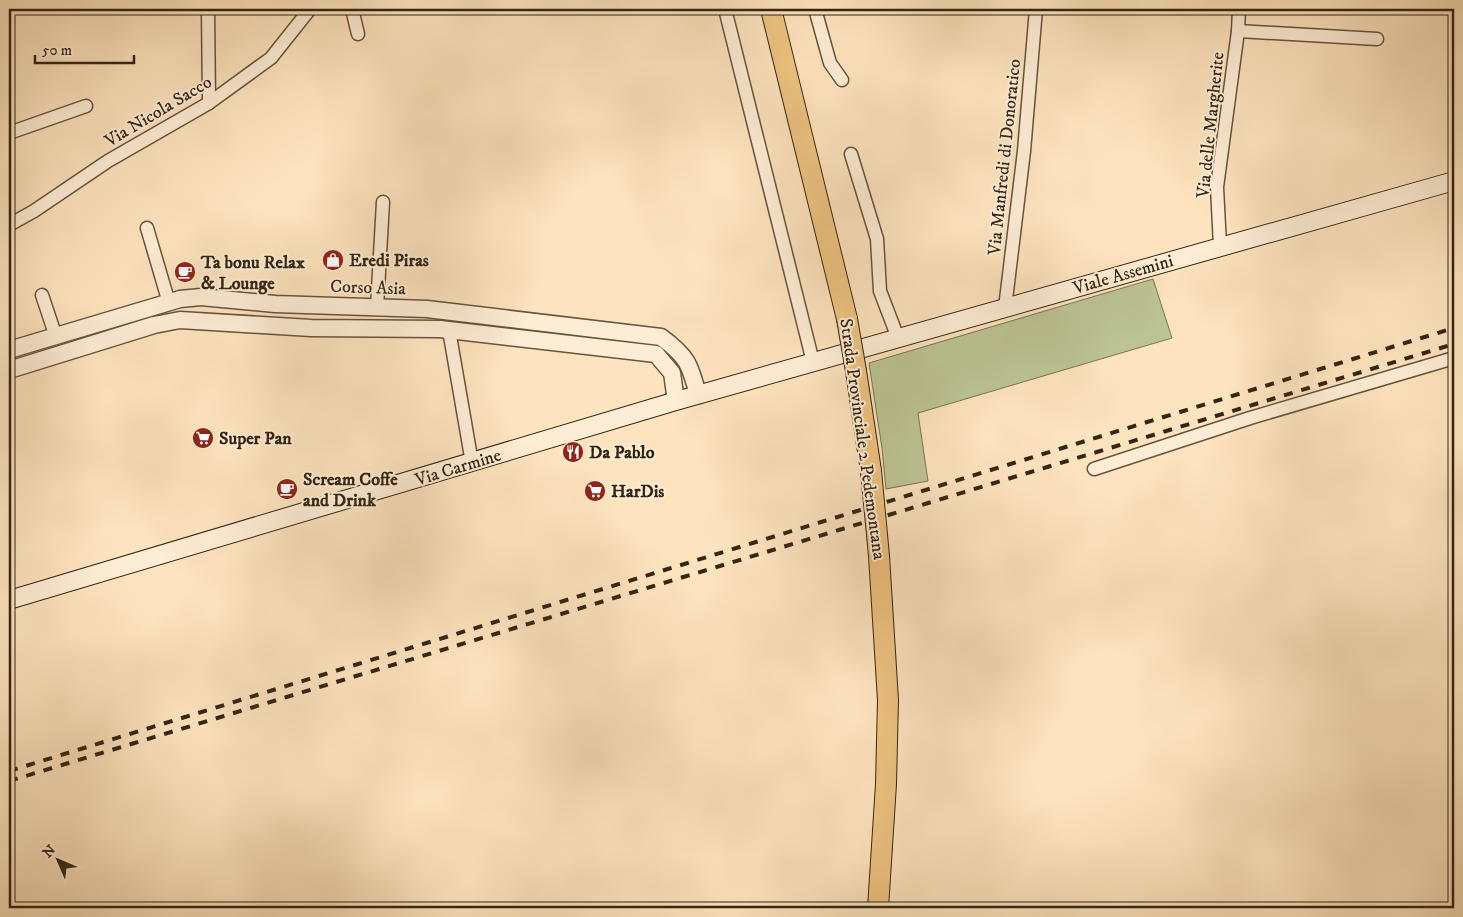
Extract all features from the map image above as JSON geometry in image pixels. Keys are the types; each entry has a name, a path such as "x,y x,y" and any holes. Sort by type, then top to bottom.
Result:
{"main road":[{"name":"Strada Provinciale 2 Pedemontana","path":"771,9 847,319 871,471 880,556 888,700 886,784 878,908"},
{"name":"Viale Assemini","path":"792,368 1454,181"},
{"name":"Via Carmine","path":"9,600 792,368"}],"street":[{"path":"208,9 209,103"},
{"name":"Via Nicola Sacco","path":"9,225 34,211 108,161 209,103 270,58 310,9"},
{"path":"352,9 358,34"},
{"path":"725,9 813,362"},
{"path":"815,9 830,63 842,80"},
{"name":"Via Manfredi di Donoratico","path":"1005,308 1024,151 1036,9"},
{"name":"Via delle Margherite","path":"1220,246 1217,187 1238,31 1239,9"},
{"path":"1238,31 1377,39"},
{"path":"9,133 86,106"},
{"path":"851,154 878,239 880,291 898,338"},
{"path":"377,307 383,202"},
{"path":"146,228 169,303"},
{"path":"42,295 56,337"},
{"name":"Corso Asia","path":"9,350 169,303 201,298 275,304 427,309 661,337 681,352 693,375 698,396"},
{"path":"273,326 275,304"},
{"path":"9,370 154,325 180,320 273,326 449,330 656,354 672,373 676,401"},
{"path":"449,330 472,463"},
{"path":"1094,469 1241,421 1454,358"}],"green space":[{"path":"1153,279 1172,338 918,413 928,481 886,489 882,448 869,363"}],"railway":[{"path":"9,771 1454,328"},
{"path":"9,781 1454,344"}],"place":[{"name":"Eredi Piras","path":"333,260"},
{"name":"Ta bonu Relax & Lounge","path":"185,272"},
{"name":"Super Pan","path":"203,438"},
{"name":"Da Pablo","path":"573,452"},
{"name":"Scream Coffe and Drink","path":"287,489"},
{"name":"HarDis","path":"595,491"}]}
